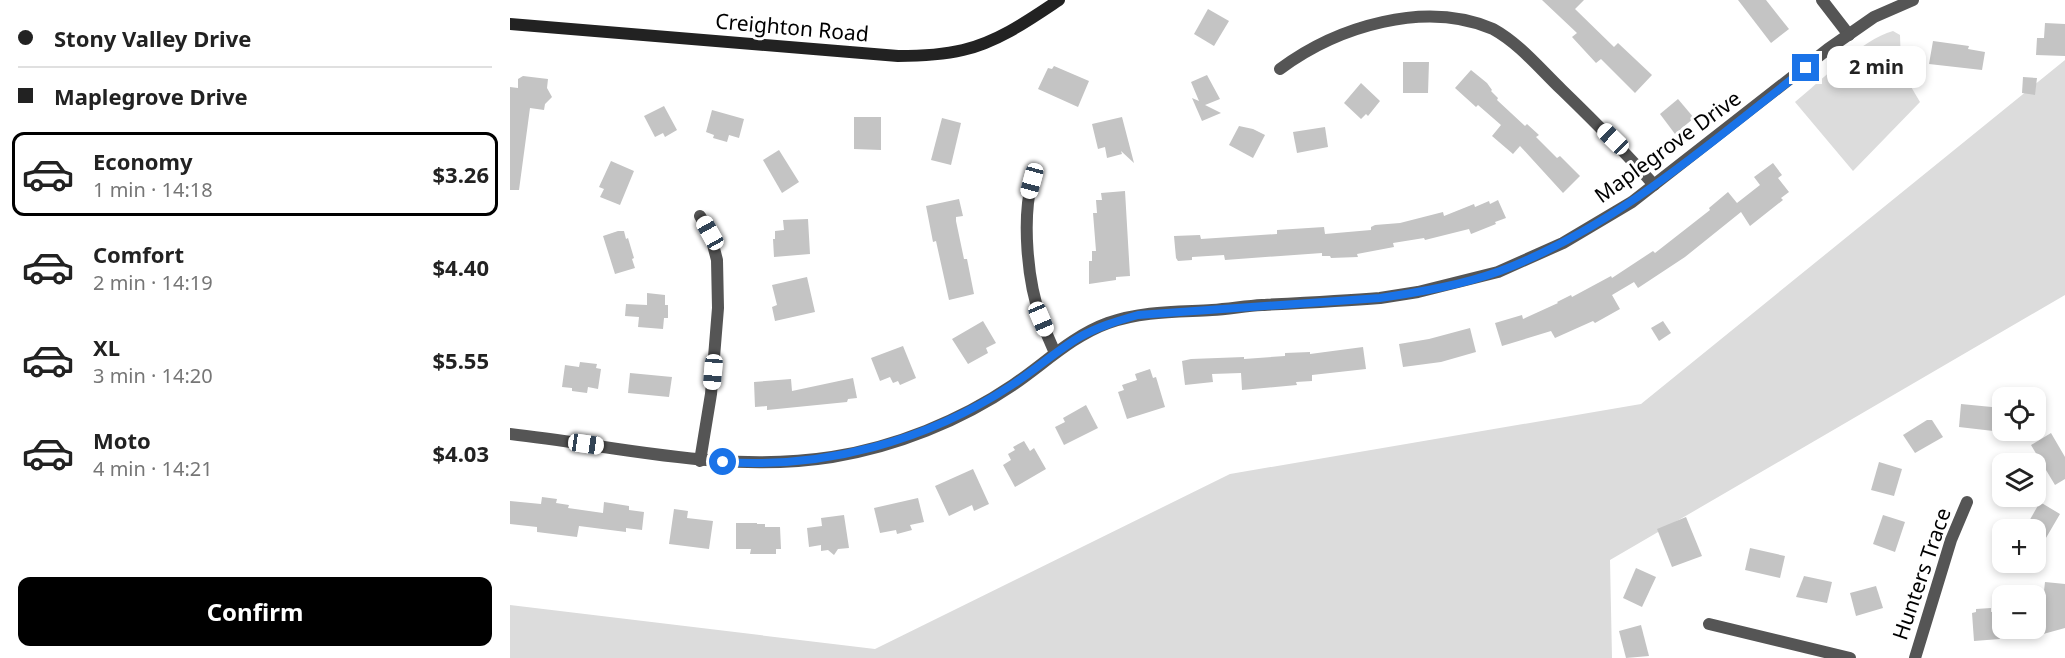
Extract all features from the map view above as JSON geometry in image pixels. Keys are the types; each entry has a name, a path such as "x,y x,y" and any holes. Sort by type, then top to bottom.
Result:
{"main road":[{"name":"Creighton Road","path":"510,24 887,56 934,55 965,50 997,38 1059,0"}],"street":[{"path":"1822,0 1849,35"},
{"name":"Maplegrove Drive","path":"510,434 700,461 745,464 794,462 834,457 881,446 927,430 970,410 1012,385 1080,337 1108,323 1138,315 1380,298 1418,292 1480,277 1519,263 1563,243 1632,202 1874,17 1913,0"},
{"path":"1280,69 1305,52 1332,38 1378,20 1410,12 1444,12 1464,16 1495,30 1523,52 1613,139 1654,185"},
{"path":"1032,181 1028,195 1028,240 1033,293 1055,353"},
{"path":"700,216 710,233 717,260 718,308 711,394 700,461"},
{"name":"Hunters Trace","path":"1915,658 1951,540 1967,502"},
{"path":"1709,624 1850,658"}],"shaded area":[{"path":"1893,31 1900,35 1901,64 1920,102 1853,171 1795,102 1855,52"},
{"path":"2065,60 2065,295 1610,560 1612,658 510,658 510,605 875,649 1230,474 1641,404"}],"building":[{"path":"1542,0 1584,0 1575,9 1614,47 1618,43 1652,75 1635,93 1601,59 1596,63 1572,37 1577,33"},
{"path":"1738,0 1766,0 1789,29 1771,43"},
{"path":"1208,9 1229,21 1214,46 1194,34"},
{"path":"2045,23 2065,24 2065,56 2036,55 2037,38 2044,38"},
{"path":"1933,41 1969,46 1968,49 1985,52 1982,70 1929,64"},
{"path":"1403,62 1429,62 1428,93 1403,93"},
{"path":"1054,66 1089,81 1078,107 1038,89 1048,68 1052,69"},
{"path":"1471,70 1487,83 1498,98 1497,100 1525,126 1527,124 1539,135 1536,137 1557,158 1560,156 1580,176 1563,193 1520,146 1513,154 1492,136 1501,125 1455,88"},
{"path":"1207,75 1220,99 1205,105 1221,113 1202,121 1192,98 1199,101 1191,82"},
{"path":"523,76 548,79 547,88 552,97 545,104 544,110 530,108 519,190 510,190 510,87 518,88 518,79"},
{"path":"2023,77 2037,78 2035,95 2022,93"},
{"path":"1361,83 1380,101 1368,116 1366,114 1361,119 1344,103"},
{"path":"1678,99 1694,118 1675,134 1660,114"},
{"path":"664,106 677,130 665,137 663,133 655,137 644,116"},
{"path":"712,110 744,119 739,138 729,135 727,142 713,138 714,135 706,132"},
{"path":"854,117 881,117 881,150 854,149"},
{"path":"1122,117 1134,163 1121,151 1122,154 1107,158 1105,147 1098,149 1092,124"},
{"path":"942,118 961,123 951,165 931,160"},
{"path":"1239,126 1265,135 1253,158 1229,145"},
{"path":"1325,127 1328,147 1297,153 1293,132"},
{"path":"779,150 799,182 782,193 763,160"},
{"path":"611,161 634,171 620,205 600,197 604,189 599,187"},
{"path":"1773,163 1782,175 1778,178 1789,192 1781,198 1783,200 1750,226 1741,212 1685,257 1638,288 1634,282 1612,295 1620,309 1595,323 1593,321 1555,338 1551,331 1502,346 1495,323 1522,315 1523,319 1611,276 1612,278 1653,251 1655,253 1710,210 1709,208 1728,192 1737,203 1760,185 1754,177"},
{"path":"1125,191 1130,276 1089,284 1089,261 1092,261 1092,251 1096,251 1093,213 1097,213 1096,200 1102,200 1101,193"},
{"path":"959,199 963,216 956,217 956,221 974,294 949,300 926,206"},
{"path":"1498,200 1506,218 1495,222 1496,224 1471,234 1469,229 1425,240 1424,238 1393,243 1394,247 1357,254 1358,257 1331,258 1322,256 1322,253 1225,260 1224,255 1192,257 1192,260 1178,261 1176,258 1174,236 1200,235 1201,239 1277,234 1277,230 1324,227 1325,234 1371,230 1371,227 1375,225 1400,223 1443,212 1444,216 1474,204 1475,207"},
{"path":"808,219 810,254 774,257 773,239 775,239 775,231 784,230 783,220"},
{"path":"624,231 626,239 628,238 635,268 615,274 603,236"},
{"path":"807,277 815,312 775,321 772,307 777,305 772,285"},
{"path":"647,293 665,295 668,318 664,318 663,329 638,327 639,317 625,316 626,304 647,305"},
{"path":"983,321 996,343 986,348 988,353 968,364 952,339"},
{"path":"1663,321 1671,333 1659,341 1651,328"},
{"path":"1470,328 1476,352 1441,362 1403,367 1399,344"},
{"path":"903,346 916,378 900,385 898,381 893,383 890,377 880,381 871,358"},
{"path":"1363,347 1366,369 1312,375 1312,381 1296,382 1297,385 1242,390 1241,373 1212,374 1213,382 1185,385 1182,361 1191,359 1244,357 1244,359 1285,356 1285,353 1310,352 1310,354"},
{"path":"580,362 597,364 596,368 601,369 598,389 588,387 587,393 562,387 565,365 579,367"},
{"path":"1150,369 1153,378 1156,377 1165,407 1127,419 1118,392 1124,390 1122,385 1137,380 1135,374"},
{"path":"630,373 672,377 669,397 628,393"},
{"path":"853,378 857,398 848,399 847,402 767,410 767,406 755,407 754,382 791,379 792,391"},
{"path":"1961,404 1992,407 1992,431 1959,427"},
{"path":"1086,405 1098,428 1064,445 1055,427 1065,422 1063,418"},
{"path":"1927,420 1932,420 1943,437 1915,453 1903,435"},
{"path":"2051,433 2065,457 2065,479 2055,485 2046,470 2046,453 2036,453 2031,445 2038,441 2046,441 2046,436"},
{"path":"1024,441 1030,451 1034,448 1046,469 1015,487 1003,465 1011,460 1008,454 1015,450 1013,447"},
{"path":"1879,462 1902,469 1894,496 1871,490"},
{"path":"973,469 989,504 974,511 972,505 949,516 935,486"},
{"path":"542,497 557,499 556,503 569,505 568,508 603,513 604,502 629,506 629,510 644,512 642,530 626,528 626,532 579,526 577,537 537,532 537,527 510,524 510,501 541,504"},
{"path":"918,498 924,522 910,525 912,530 897,534 896,530 880,533 874,508"},
{"path":"2046,506 2060,514 2046,538 2046,519 2030,519 2037,507"},
{"path":"674,509 688,511 687,518 713,521 709,549 669,544"},
{"path":"844,515 849,548 838,549 834,555 828,550 821,551 821,545 809,547 807,528 822,526 821,518"},
{"path":"1883,515 1905,522 1895,552 1873,544"},
{"path":"1686,517 1702,556 1672,567 1657,529"},
{"path":"736,523 757,523 765,524 765,527 780,527 781,549 776,549 776,554 750,554 751,549 736,549"},
{"path":"1750,548 1785,556 1780,578 1745,570"},
{"path":"1636,568 1656,577 1642,607 1623,598"},
{"path":"1804,576 1832,582 1827,603 1796,597"},
{"path":"2045,582 2065,584 2065,628 2046,633 2046,585"},
{"path":"1876,586 1883,608 1856,616 1850,593"},
{"path":"1991,608 1992,639 2000,639 1974,641 1972,613 1976,612 1976,609"},
{"path":"1641,625 1649,656 1626,658 1619,631"}],"route":[{"path":"723,462 745,464 834,457 881,446 927,430 970,410 1012,385 1080,337 1108,323 1138,315 1380,298 1418,292 1498,272 1563,243 1632,202 1806,68"}]}
